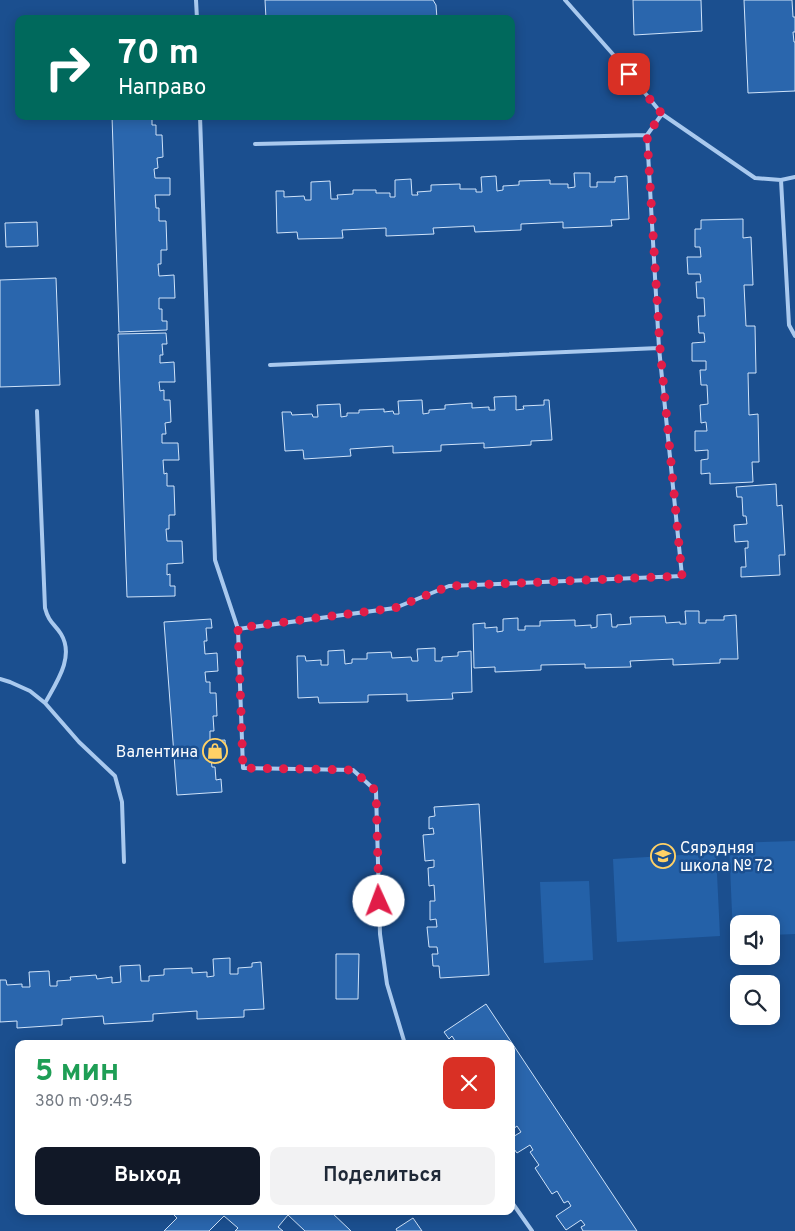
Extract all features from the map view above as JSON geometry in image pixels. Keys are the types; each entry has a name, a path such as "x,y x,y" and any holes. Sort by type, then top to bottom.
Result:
{"lane":[{"path":"196,0 197,15"},
{"path":"565,0 662,114 755,178 781,180 795,177"},
{"path":"238,628 395,608 449,586 682,576 660,348 647,135 662,114"},
{"path":"200,120 215,560 238,628 243,768 353,770 376,791 380,934 386,984 403,1040"},
{"path":"255,144 647,135"},
{"path":"781,180 788,325 795,336"},
{"path":"270,365 660,348"},
{"path":"37,411 45,608 47,618 63,637 66,651 62,671 45,703"},
{"path":"0,679 30,692 45,703 79,742 115,776 122,802 124,862"},
{"path":"515,1207 532,1231"}],"shaded area":[{"path":"795,841 795,934 780,935 780,915 732,915 729,843"},
{"path":"716,853 720,936 617,942 613,859"},
{"path":"589,881 593,960 544,963 540,882"}],"building":[{"path":"265,0 433,0 436,5 437,15 266,15"},
{"path":"633,0 701,0 702,31 634,35"},
{"path":"744,0 792,0 793,17 795,17 795,32 793,32 795,42 795,91 748,93"},
{"path":"112,120 152,120 152,125 156,125 156,135 162,135 163,157 157,158 158,168 154,169 155,178 170,178 170,195 155,195 156,208 159,208 159,221 166,221 167,250 161,250 161,264 158,264 159,276 174,275 175,298 159,298 159,309 162,309 162,321 167,321 167,330 119,332"},
{"path":"574,173 590,173 590,187 597,187 597,182 615,182 615,177 627,176 629,219 611,220 612,226 563,228 563,222 521,224 521,230 475,232 474,226 433,228 434,234 386,236 386,228 342,230 343,238 298,239 297,232 277,233 276,191 284,191 284,197 304,196 305,200 311,200 311,182 330,181 331,199 338,199 337,195 353,194 353,190 376,190 376,193 390,193 390,197 395,197 395,180 411,179 412,195 418,195 417,192 431,191 431,185 460,184 460,189 476,189 476,192 482,192 481,177 496,176 497,191 503,190 503,186 519,185 519,181 550,180 550,184 568,184 568,188 575,187"},
{"path":"743,219 743,238 751,237 753,285 744,285 746,326 755,326 756,373 748,373 749,415 758,414 759,462 752,462 753,482 710,484 710,473 701,474 701,460 708,459 708,450 695,451 695,431 707,431 706,422 701,423 700,405 708,404 707,385 701,385 700,370 706,370 706,361 692,361 692,343 705,342 704,333 699,333 698,316 705,316 704,298 697,298 696,282 701,282 700,274 688,274 687,257 701,257 700,247 695,247 695,229 701,229 701,220"},
{"path":"37,222 38,246 6,247 5,223"},
{"path":"56,278 60,385 0,387 0,280"},
{"path":"166,333 167,344 162,344 163,355 160,355 160,363 174,362 175,382 159,382 160,391 164,390 164,400 170,400 171,422 165,423 166,434 162,434 162,443 178,443 179,460 163,460 164,474 167,473 167,486 174,486 175,515 169,515 169,529 166,529 167,541 182,541 183,563 167,564 167,575 170,574 170,586 175,586 175,596 127,597 118,334"},
{"path":"516,396 516,410 524,409 523,406 544,405 544,400 549,400 552,440 531,441 531,445 484,448 484,443 441,445 441,451 393,453 393,446 350,449 351,456 304,459 303,450 285,451 282,412 291,412 292,415 312,414 313,417 318,417 317,405 340,404 341,417 347,416 347,413 359,413 359,410 384,409 384,412 393,411 394,414 399,414 398,401 422,400 423,414 429,413 429,410 445,409 445,405 472,403 472,408 489,407 489,410 495,410 494,397"},
{"path":"776,484 777,506 782,505 785,555 779,555 780,575 741,577 741,567 746,567 745,548 748,548 748,541 735,542 734,525 747,524 746,516 743,516 742,497 737,497 736,487"},
{"path":"685,611 699,611 699,623 706,623 706,620 724,620 724,616 736,615 738,659 720,659 720,663 673,665 673,659 630,661 631,667 585,668 585,664 541,665 541,670 495,672 495,667 474,668 473,624 485,623 485,628 497,627 497,632 503,631 503,619 518,618 518,630 525,630 525,626 540,626 540,621 575,620 575,626 591,625 591,628 597,627 597,615 611,614 612,627 631,624 630,617 665,616 666,623 680,622 680,624 686,624"},
{"path":"211,619 212,628 206,628 205,654 217,653 218,671 205,672 206,682 210,682 210,693 216,693 217,716 213,716 214,731 210,731 210,741 225,740 226,757 211,758 212,767 215,767 216,780 221,779 222,792 177,795 164,622"},
{"path":"435,648 435,661 442,661 442,657 458,656 458,652 471,651 472,692 452,693 453,699 407,701 407,694 368,695 368,702 319,703 318,697 298,698 297,656 305,656 306,661 321,660 321,665 328,665 328,651 344,650 345,664 352,663 352,659 367,659 367,653 391,652 392,658 411,657 412,661 418,661 417,649"},
{"path":"479,804 489,975 440,978 439,966 433,966 432,954 438,954 437,947 429,947 427,927 437,927 436,919 430,920 430,901 435,901 434,885 429,886 428,868 434,867 434,860 425,861 423,835 434,834 433,828 429,829 429,817 435,816 434,807"},
{"path":"336,954 359,954 358,999 336,999"},
{"path":"230,958 230,974 238,974 238,968 252,967 252,963 261,962 264,1009 244,1010 244,1017 197,1019 197,1011 153,1014 153,1021 104,1024 103,1016 62,1019 62,1025 17,1028 17,1021 0,1022 0,980 6,980 7,985 22,984 22,987 30,987 29,972 49,971 50,986 57,986 57,981 71,980 70,977 96,975 97,979 112,977 112,983 121,982 120,966 140,965 141,981 149,981 149,976 164,975 164,969 192,968 192,973 207,972 207,977 214,976 213,959"},
{"path":"486,1004 510,1040 454,1040 452,1036 449,1039 444,1032"},
{"path":"515,1048 637,1231 583,1231 581,1227 585,1225 581,1220 566,1230 556,1216 571,1206 568,1201 564,1203 557,1191 552,1194 535,1168 539,1165 530,1152 533,1150 530,1145 517,1153 515,1150 515,1136 521,1132 517,1126 515,1128"},
{"path":"174,1215 288,1215 278,1227 283,1231 235,1231 238,1228 224,1216 209,1231 164,1231 177,1218"},
{"path":"288,1215 334,1215 351,1231 305,1231"},
{"path":"413,1218 422,1231 397,1231 396,1229"}],"place":[{"name":"Валентина","path":"215,751"},
{"name":"Сярэдняя школа № 72","path":"663,856"}],"route":[{"path":"379,901 376,791 353,770 243,768 238,628 395,608 449,586 682,576 660,348 647,135 662,114 629,74"}]}
